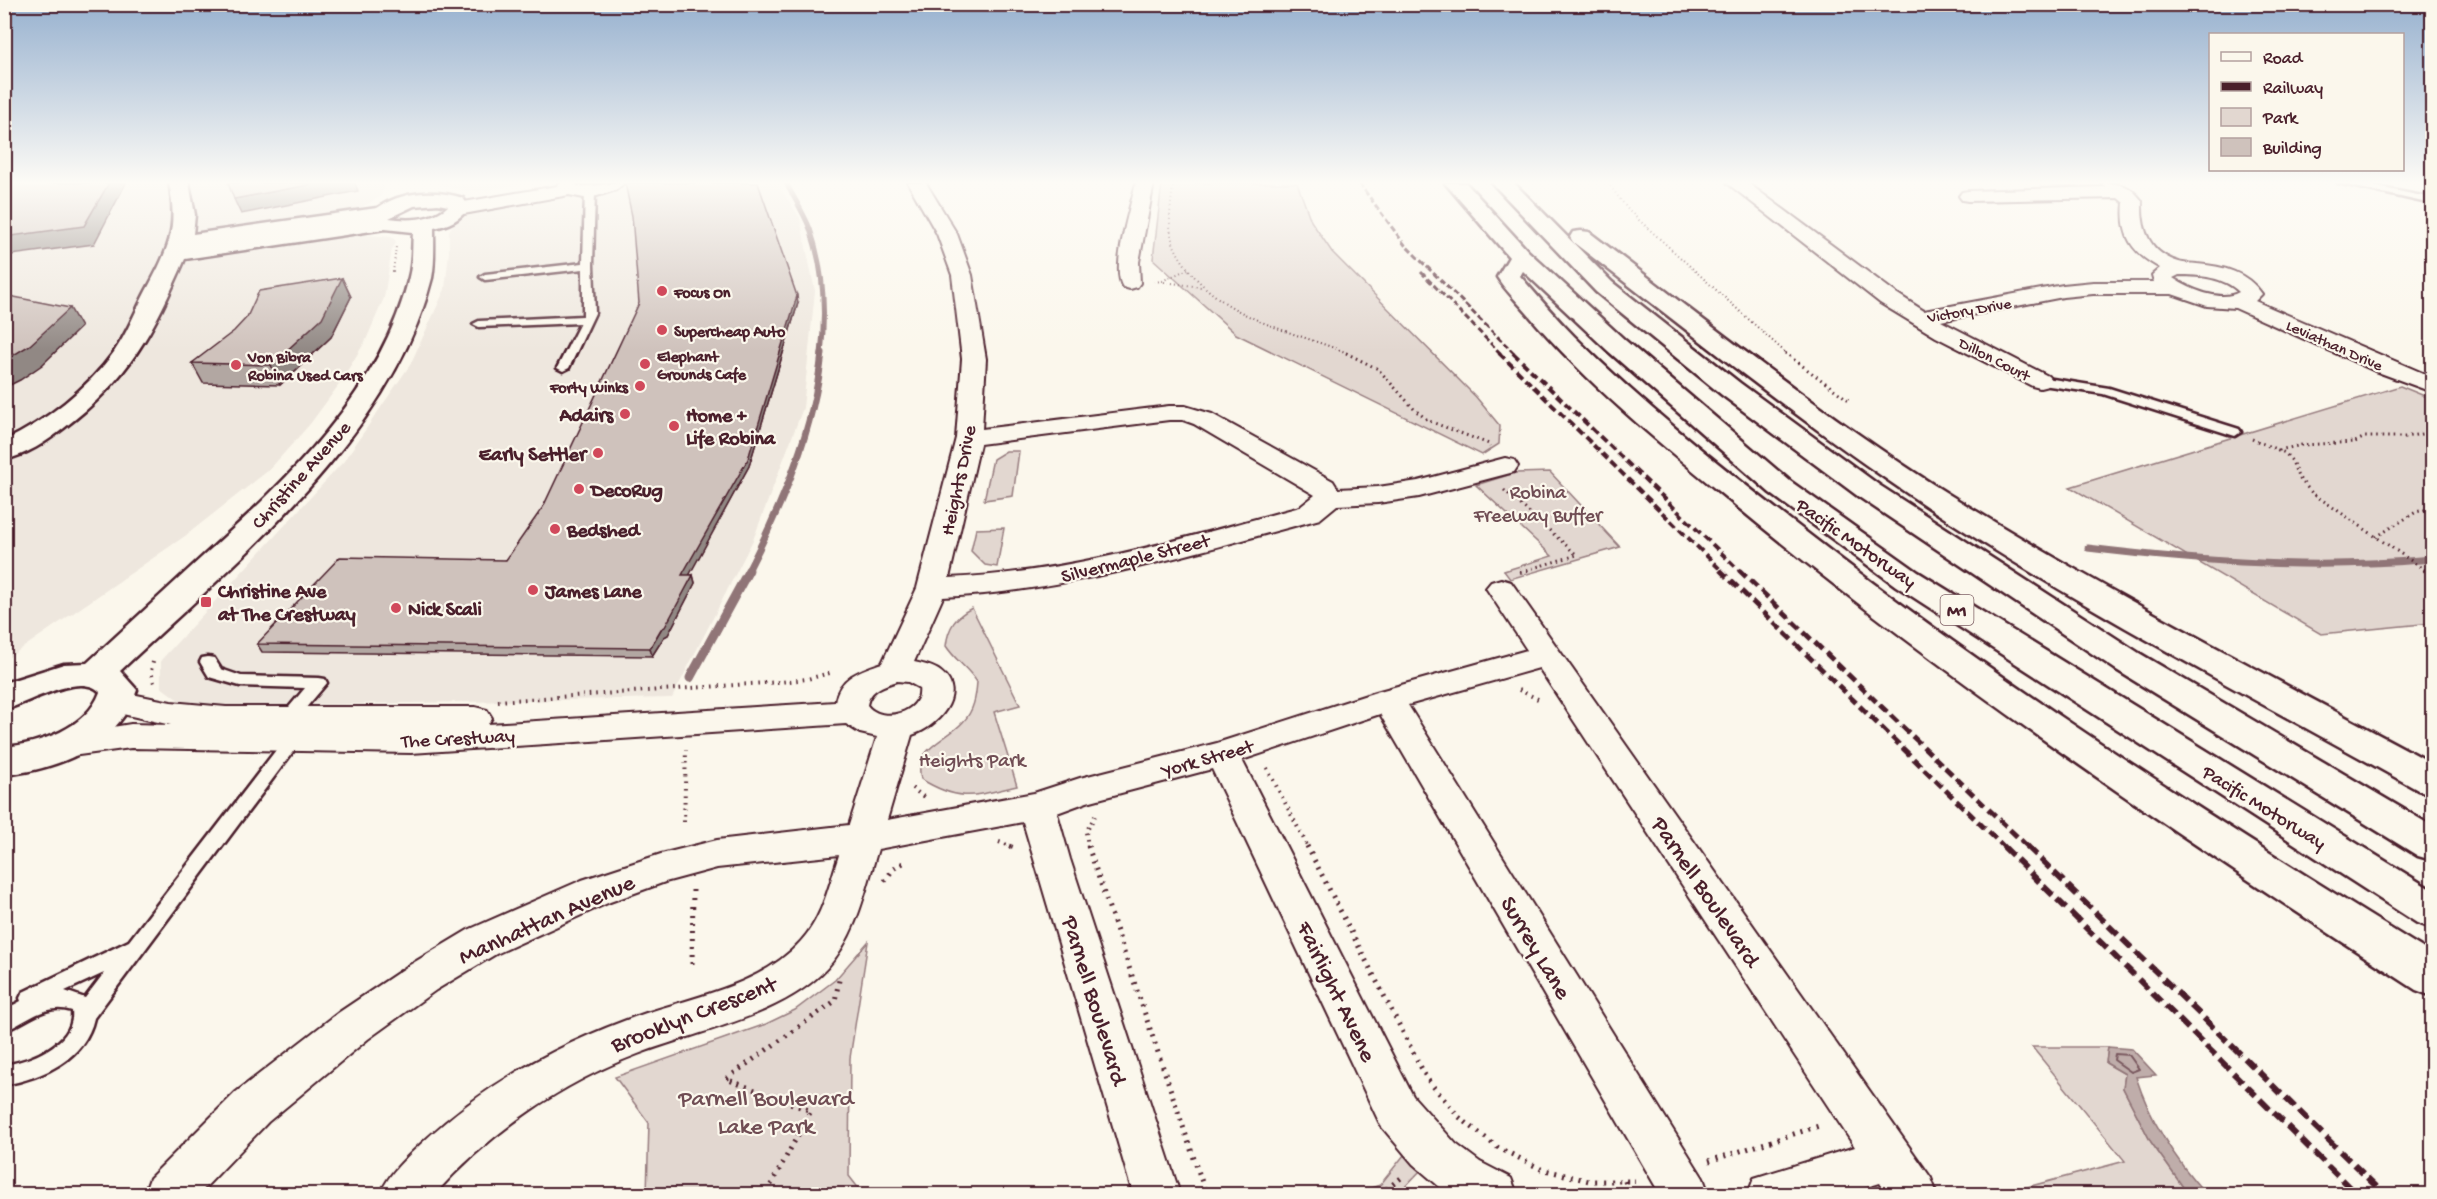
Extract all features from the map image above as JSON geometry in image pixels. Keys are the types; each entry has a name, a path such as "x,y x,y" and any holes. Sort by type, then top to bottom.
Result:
{"main road":[{"path":"4,452 29,440 71,408 100,383 117,364 130,347 179,248 181,239"},
{"path":"179,248 241,239"},
{"name":"Christine Avenue","path":"4,761 37,755 64,745 106,717 106,689 336,438 378,380 404,328 421,276 416,239"},
{"name":"Pacific Motorway","path":"1504,239 1617,346 1780,487 1898,572 2433,911"},
{"path":"1557,239 1605,286 1731,389 1869,491 2127,661 2433,844"},
{"path":"1584,239 1756,373 1845,438 1939,501 2109,603 2433,780"},
{"path":"1521,256 1508,277 1565,341 1681,446 1832,569 2053,728 2210,834 2433,977"},
{"path":"4,698 52,679 71,675 106,689"}],"street":[{"name":"Heights Drive","path":"895,670 932,588 969,438 974,359 962,275 949,239"},
{"path":"1130,283 1129,262 1133,239"},
{"name":"Victory Drive","path":"1810,239 1888,298 1920,318 2063,291 2174,278"},
{"name":"Leviathan Drive","path":"2136,239 2174,278 2203,298 2238,301 2383,366 2433,385"},
{"name":"Dillon Court","path":"1920,318 2040,381"},
{"path":"969,438 1152,414 1185,413 1203,419 1324,487 1330,497 1410,491 1499,468"},
{"name":"Silvermaple Street","path":"932,588 975,588 1018,583 1129,561 1310,513 1330,497"},
{"name":"Parnell Boulevard","path":"1501,588 1901,1177"},
{"name":"York Street","path":"862,838 1037,806 1080,790 1240,763 1388,700 1546,655"},
{"path":"895,670 909,670 930,679 936,687 936,696 932,706 924,714 898,726 883,727 859,720 849,691 871,678 895,670"},
{"name":"The Crestway","path":"106,689 142,710 290,730 411,741 849,691"},
{"name":"Surrey Lane","path":"1388,700 1680,1184"},
{"name":"Brooklyn Crescent","path":"404,1194 482,1120 545,1077 600,1049 753,994 793,973 819,950 835,927 898,726"},
{"name":"The Crestway","path":"64,745 131,736 290,730"},
{"name":"Fairlight Avene","path":"1240,763 1398,1111 1439,1161 1472,1185 1494,1194"},
{"name":"Parnell Boulevard","path":"1037,806 1051,859 1157,1194"},
{"name":"Manhattan Avenue","path":"167,1194 252,1107 303,1064 422,978 482,942 596,891 661,869 717,854 862,838"},
{"path":"1771,1194 1901,1177"}],"lane":[{"path":"563,368 590,313 589,239"},
{"path":"485,277 588,265"},
{"path":"479,324 586,319"},
{"path":"2040,381 2105,391 2235,432"},
{"path":"4,1075 26,1071 44,1063 75,1039 83,1026 86,1014 290,730 319,683 240,681 215,673 208,662"},
{"path":"4,1013 108,962 141,940"},
{"path":"4,1022 29,1007 61,999 73,1000 82,1006 86,1014"}],"path":[{"path":"1172,239 1188,269 1202,288 1217,300 1278,329 1343,351 1374,366 1423,417 1442,427 1489,444 1499,468 1577,555 1495,579 1501,588"},
{"path":"1660,239 1789,356 1850,401"},
{"path":"393,273 394,251 399,242"},
{"path":"1162,281 1188,269"},
{"path":"1130,283 1162,281 1202,288"},
{"path":"2235,432 2278,450 2292,461 2298,477 2312,493 2432,575"},
{"path":"2278,450 2302,445 2355,442 2365,437 2405,437 2433,432"},
{"path":"2423,433 2433,438"},
{"path":"2376,537 2415,512 2433,508"},
{"path":"153,659 152,680 158,689"},
{"path":"495,701 807,679 849,691"},
{"path":"1507,689 1530,693 1550,708"},
{"path":"684,822 686,746"},
{"path":"1240,763 1267,768 1278,765"},
{"path":"1267,768 1427,1079 1453,1113 1485,1139 1525,1164 1589,1181 1658,1178 1680,1184 1822,1125"},
{"path":"908,782 917,794 933,800"},
{"path":"987,839 1011,846 1022,853"},
{"path":"1088,850 1206,1194"},
{"path":"882,885 893,868 916,858"},
{"path":"692,964 693,890"},
{"path":"767,1192 811,1111 726,1079 836,1001 841,965"},
{"path":"1815,1115 1827,1133"},
{"path":"1380,1194 1397,1183 1408,1171"},
{"path":"1625,1181 1629,1194"},
{"path":"746,1194 803,1191 814,1194"}],"shaded area":[{"path":"5,239 395,240 384,298 366,340 338,386 310,424 269,470 185,536 5,660"},
{"path":"449,239 804,239 815,291 803,408 753,540 672,698 188,707 161,687 161,660 344,461 410,365 445,289"}],"green space":[{"path":"1155,239 1323,239 1332,252 1476,397 1500,426 1499,444 1482,455 1236,334 1153,259"},
{"path":"2400,386 2432,399 2432,623 2321,634 2070,487"},
{"path":"1006,451 1019,451 1013,496 984,500 993,459"},
{"name":"Robina Freeway Buffer","path":"1550,472 1620,547 1510,579 1504,571 1552,556 1476,485 1515,473"},
{"path":"1004,528 997,567 985,565 971,551 976,529"},
{"name":"Heights Park","path":"972,608 1020,705 994,712 1017,786 978,795 957,794 935,787 921,779 920,768 926,752 963,722 974,703 977,682 946,646 954,623"},
{"name":"Parnell Boulevard Lake Park","path":"868,942 850,1058 849,1176 863,1194 647,1194 649,1123 615,1077 766,1024 795,1010 835,980"},
{"path":"2032,1047 2108,1047 2106,1063 2125,1074 2123,1088 2151,1142 2188,1194 2001,1194 2125,1161"},
{"path":"1404,1155 1421,1170 1398,1194 1353,1194 1380,1185"}],"water":[{"path":"2108,1047 2132,1049 2156,1075 2136,1077 2156,1124 2184,1168 2206,1194 2188,1194 2151,1142 2123,1088 2125,1074 2106,1063"}],"building":[{"name":"Home + Life Robina","path":"634,239 777,239 797,296 748,459 682,575 693,575 665,627 661,629 650,648 257,644 340,557 506,560 543,507 639,303"},
{"path":"342,278 322,318 271,365 192,363 234,331 247,317 259,291"},
{"path":"4,295 70,308 30,345 4,361"}],"waterway":[{"path":"813,239 821,275 823,307 821,354"},
{"path":"748,571 785,492 795,465 812,410 822,353"},
{"path":"2088,548 2260,563 2346,564 2432,559"},
{"path":"690,678 749,570"}],"railway":[{"path":"1401,239 1515,354"},
{"path":"1421,272 1501,354"},
{"path":"1499,353 1722,571"},
{"path":"1513,353 1740,571"},
{"path":"1720,570 2004,847"},
{"path":"1739,570 2028,847"},
{"path":"2003,846 2356,1194"},
{"path":"2027,846 2384,1194"}],"place":[{"name":"Focus On","path":"662,291"},
{"name":"Supercheap Auto","path":"662,330"},
{"name":"Elephant Grounds Cafe","path":"645,364"},
{"name":"Von Bibra Robina Used Cars","path":"236,365"},
{"name":"Forty Winks","path":"640,386"},
{"name":"Adairs","path":"625,414"},
{"name":"Home + Life Robina","path":"674,426"},
{"name":"Early Settler","path":"598,453"},
{"name":"DecoRug","path":"579,489"},
{"name":"Bedshed","path":"555,529"},
{"name":"James Lane","path":"533,590"},
{"name":"Christine Ave at The Crestway","path":"206,602"},
{"name":"Nick Scali","path":"396,608"}]}
